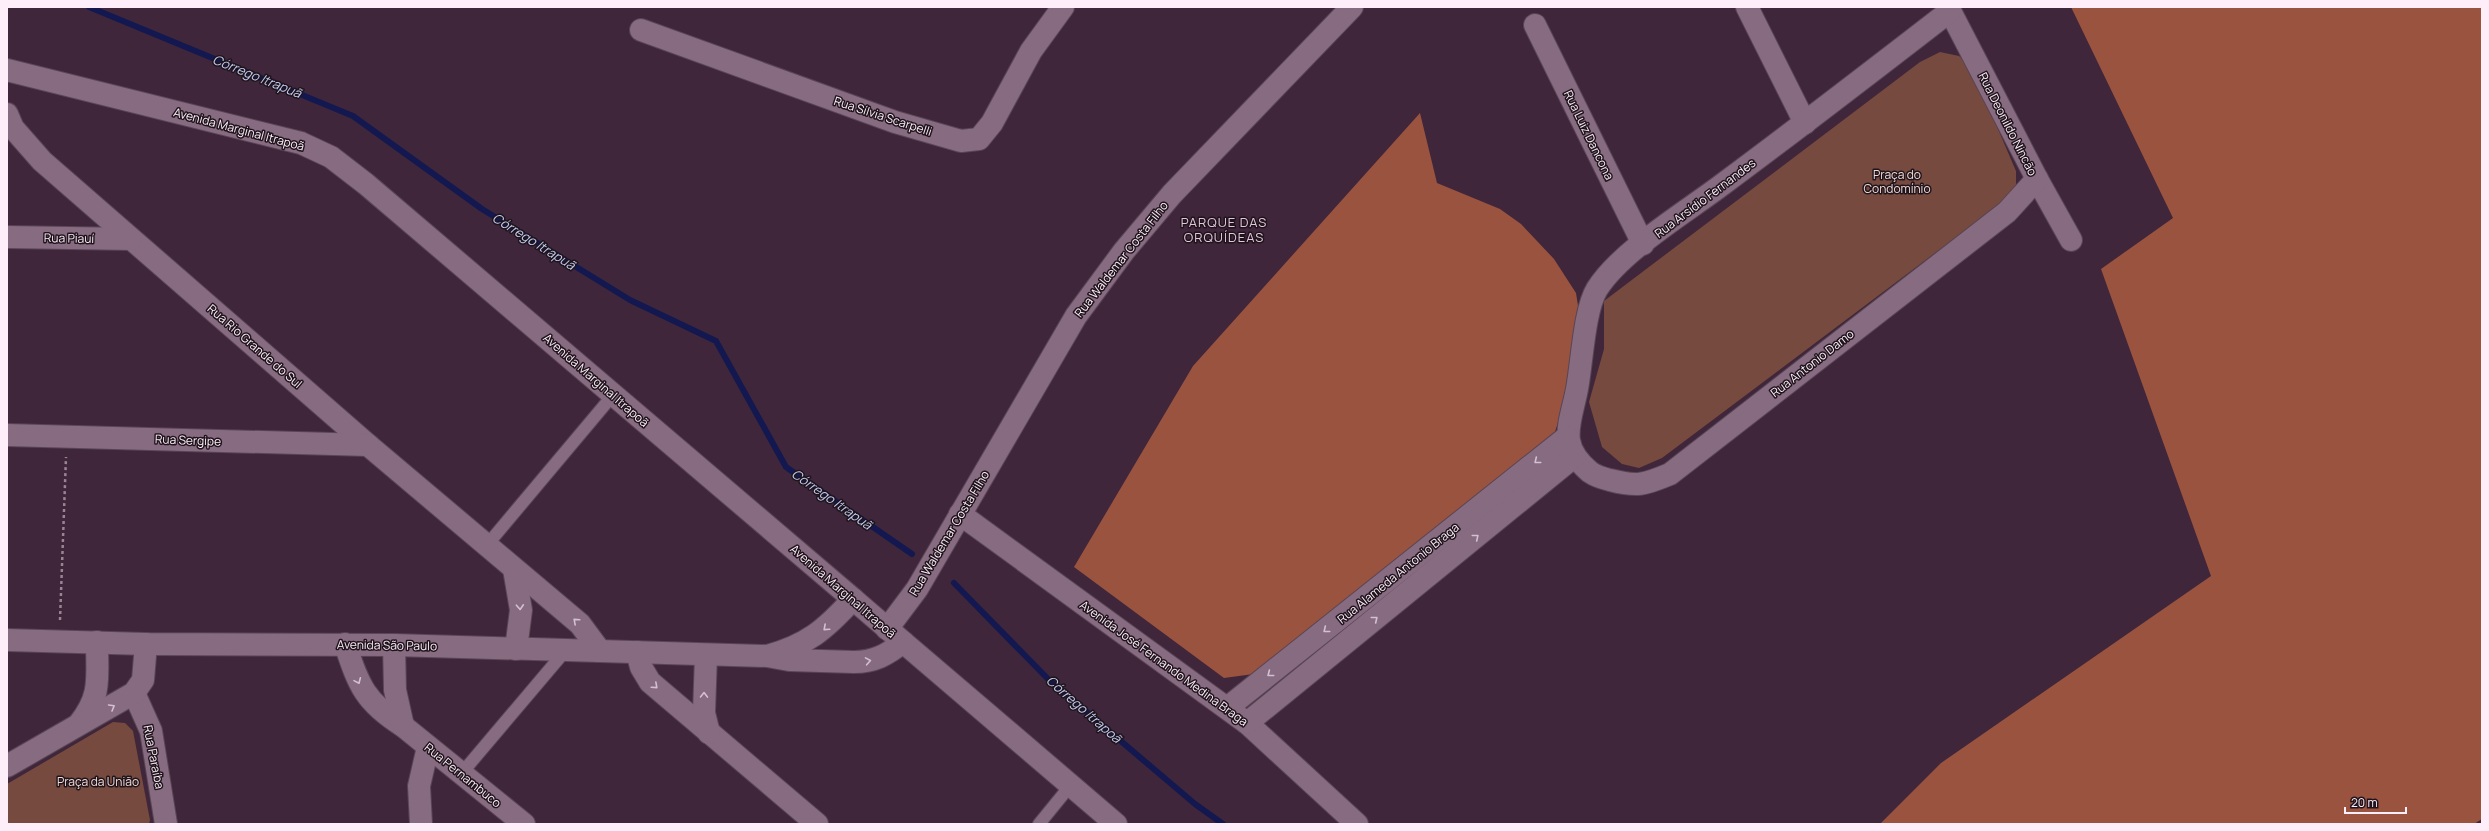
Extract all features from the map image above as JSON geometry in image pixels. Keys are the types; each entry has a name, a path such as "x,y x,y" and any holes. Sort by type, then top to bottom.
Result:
{"street":[{"name":"Rua Sílvia Scarpelli","path":"641,30 895,122 961,141 979,139 992,123 1031,51 1063,7"},
{"name":"Rua Waldemar Costa Filho","path":"895,636 917,589 1076,316 1124,251 1172,194 1352,7"},
{"path":"1747,7 1805,123"},
{"name":"Rua Arsídio Fernandes","path":"1572,448 1588,316 1596,290 1617,266 1643,244 1805,123 1949,9"},
{"name":"Rua Deonildo Nincão","path":"1949,9 2037,179 2071,240"},
{"name":"Rua Luiz Dancona","path":"1536,25 1643,244"},
{"name":"Avenida Marginal Itrapoã","path":"7,70 301,143 331,157 366,184 1116,824"},
{"name":"Rua Rio Grande do Sul","path":"7,114 13,128 42,161 368,445 580,624 600,652"},
{"name":"Rua Antonio Damo","path":"1572,448 1596,476 1632,485 1649,483 1670,474 2007,212 2037,179"},
{"name":"Rua Piauí","path":"7,237 131,239"},
{"name":"Rua Sergipe","path":"7,435 368,445"},
{"name":"Rua Alameda Antonio Braga","path":"1227,708 1572,448"},
{"name":"Rua Alameda Antonio Braga","path":"1248,723 1572,448"},
{"name":"Avenida José Fernando Medina Braga","path":"960,514 1248,723 1357,824"},
{"path":"514,569 521,610 516,649"},
{"name":"Avenida São Paulo","path":"767,656 807,642 823,631 852,599"},
{"name":"Avenida São Paulo","path":"7,640 146,644 394,645 767,656 808,662 864,662 887,655 895,636"},
{"path":"78,726 91,709 97,691 97,642"},
{"path":"7,766 134,693 143,680 146,644"},
{"name":"Rua Pernambuco","path":"345,644 361,689 385,714 403,726 524,824"},
{"path":"394,645 395,690 403,726"},
{"path":"637,652 641,667 650,682 709,734 817,824"},
{"path":"706,654 704,712 709,734"},
{"name":"Rua Paraíba","path":"134,693 151,731 166,824"},
{"path":"421,824 419,786 428,747"}],"lane":[{"path":"488,545 614,395"},
{"path":"461,774 566,650"},
{"path":"1039,824 1070,786"}],"path":[{"path":"60,616 66,436"}],"green space":[{"name":"Praça do Condomínio","path":"1940,52 1959,56 1971,66 2016,171 2016,186 2004,200 1947,244 1662,458 1639,468 1622,464 1602,447 1589,402 1604,349 1604,301 1920,62"},
{"name":"Praça da União","path":"113,722 125,723 133,731 150,820 149,824 7,824 7,784"}],"shaded area":[{"path":"2071,7 2482,7 2482,819 2474,824 1880,824 1941,763 2211,576 2101,269 2173,218"},
{"path":"1420,113 1437,183 1500,209 1521,224 1554,259 1576,293 1579,312 1572,380 1551,444 1261,673 1224,678 1074,567 1193,366"}],"waterway":[{"name":"Córrego Itrapuã","path":"89,7 353,116 482,209 630,300 716,341 786,467 912,554"},
{"name":"Córrego Itrapoã","path":"954,583 1049,680 1195,804 1223,824"}],"district":[{"name":"PARQUE DAS ORQUÍDEAS","path":"1224,230"}]}
